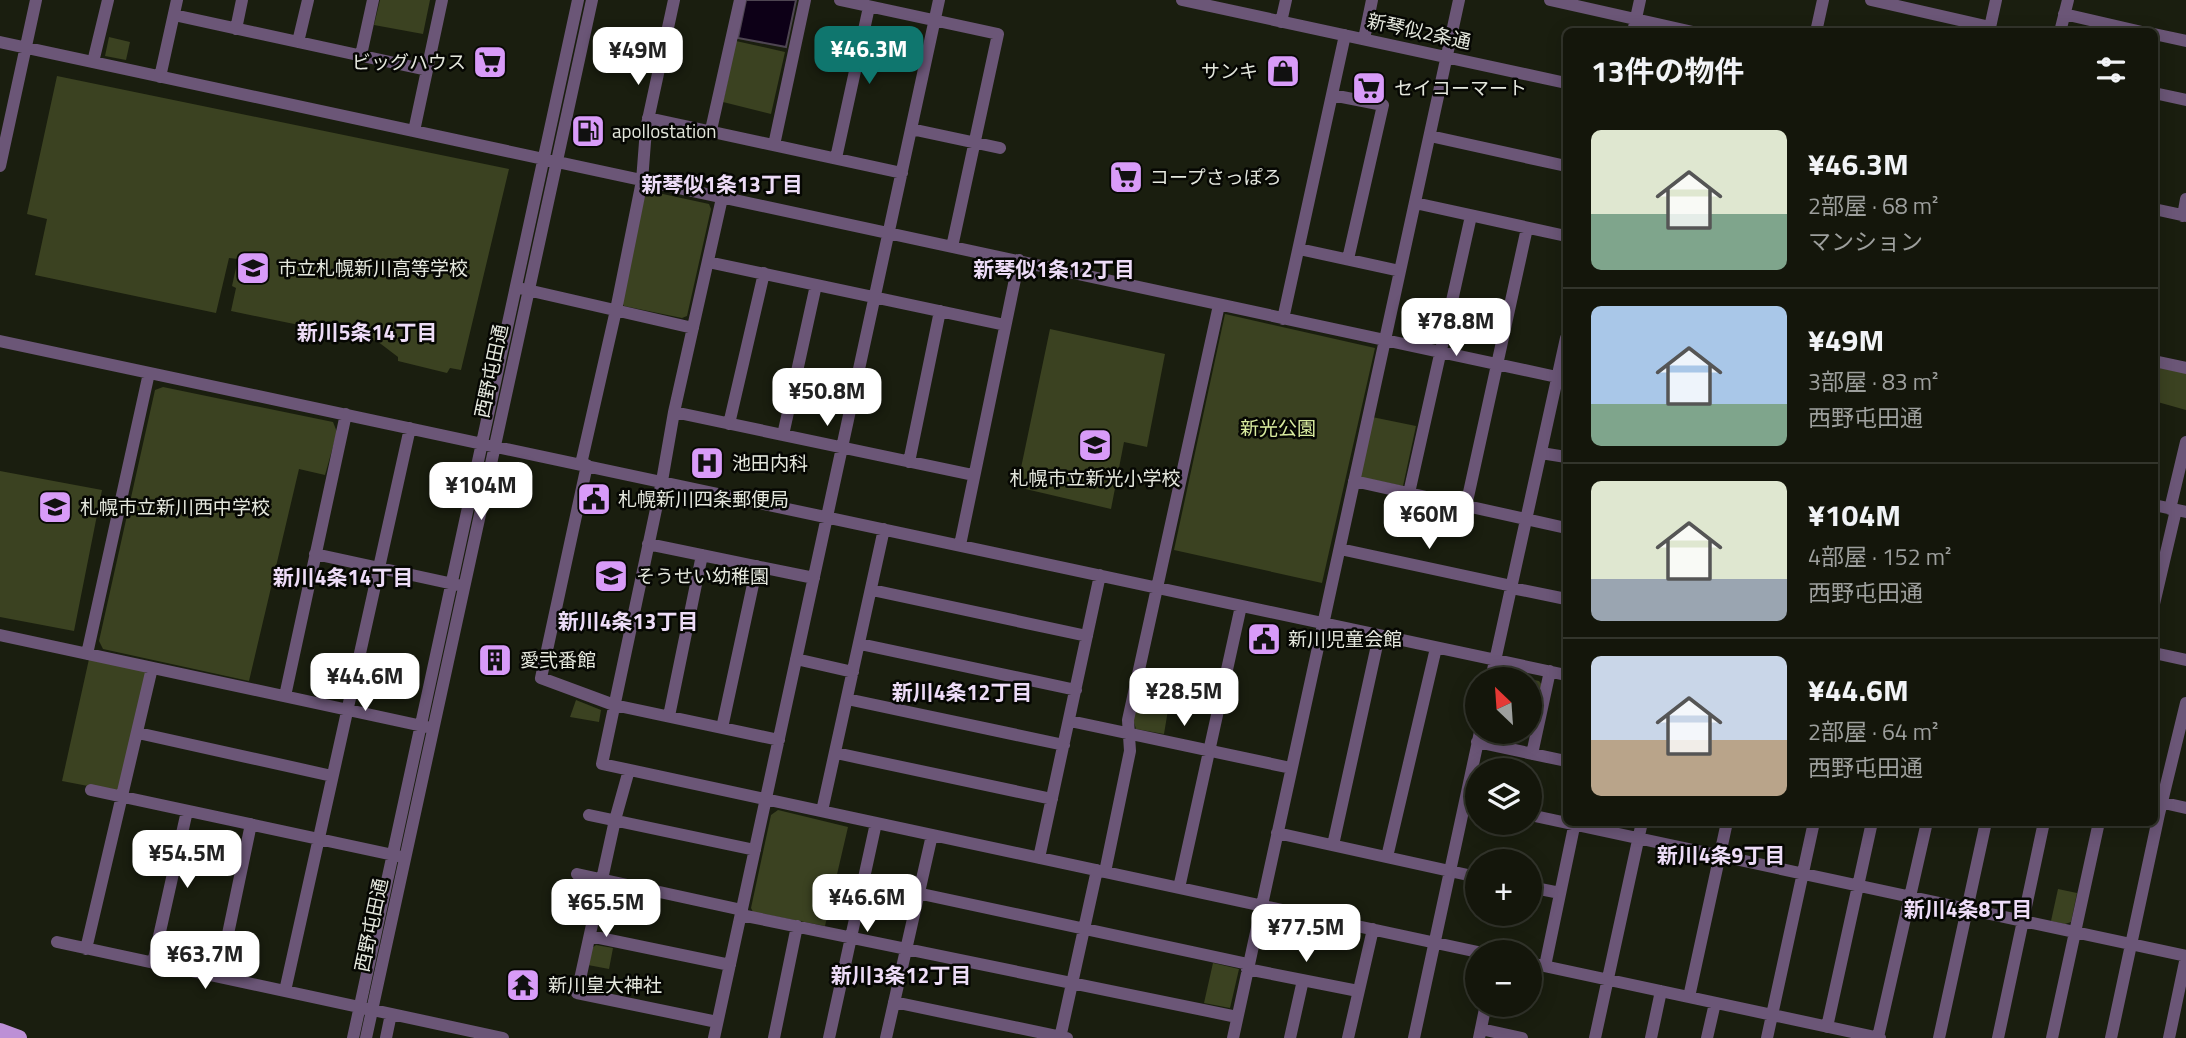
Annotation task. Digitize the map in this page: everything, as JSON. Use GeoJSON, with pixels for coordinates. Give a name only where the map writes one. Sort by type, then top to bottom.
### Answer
{"type":"FeatureCollection","features":[{"type":"Feature","properties":{"kind":"main road"},"geometry":{"type":"LineString","coordinates":[[0,1031],[19,1038]]}},
{"type":"Feature","properties":{"kind":"street"},"geometry":{"type":"LineString","coordinates":[[0,166],[36,0]]}},
{"type":"Feature","properties":{"kind":"street"},"geometry":{"type":"LineString","coordinates":[[93,62],[108,0]]}},
{"type":"Feature","properties":{"kind":"street"},"geometry":{"type":"LineString","coordinates":[[160,77],[177,0]]}},
{"type":"Feature","properties":{"kind":"street"},"geometry":{"type":"LineString","coordinates":[[236,29],[242,0]]}},
{"type":"Feature","properties":{"kind":"street"},"geometry":{"type":"LineString","coordinates":[[298,42],[308,0]]}},
{"type":"Feature","properties":{"kind":"street"},"geometry":{"type":"LineString","coordinates":[[361,55],[373,0]]}},
{"type":"Feature","properties":{"kind":"street"},"geometry":{"type":"LineString","coordinates":[[414,131],[442,0]]}},
{"type":"Feature","properties":{"kind":"street","name":"西野屯田通"},"geometry":{"type":"LineString","coordinates":[[522,288],[543,159],[578,0]]}},
{"type":"Feature","properties":{"kind":"street","name":"西野屯田通"},"geometry":{"type":"LineString","coordinates":[[353,1038],[366,1009],[522,288],[556,162],[592,0]]}},
{"type":"Feature","properties":{"kind":"street"},"geometry":{"type":"LineString","coordinates":[[674,0],[648,118],[642,181],[541,678],[614,705],[779,740]]}},
{"type":"Feature","properties":{"kind":"street"},"geometry":{"type":"LineString","coordinates":[[711,130],[740,0]]}},
{"type":"Feature","properties":{"kind":"street"},"geometry":{"type":"LineString","coordinates":[[774,145],[805,0]]}},
{"type":"Feature","properties":{"kind":"street"},"geometry":{"type":"LineString","coordinates":[[840,0],[998,34],[952,247]]}},
{"type":"Feature","properties":{"kind":"street"},"geometry":{"type":"LineString","coordinates":[[714,1038],[939,0]]}},
{"type":"Feature","properties":{"kind":"street","name":"新琴似2条通"},"geometry":{"type":"LineString","coordinates":[[1182,0],[1563,82]]}},
{"type":"Feature","properties":{"kind":"street"},"geometry":{"type":"LineString","coordinates":[[1282,22],[1286,0]]}},
{"type":"Feature","properties":{"kind":"street"},"geometry":{"type":"LineString","coordinates":[[1364,39],[1372,0]]}},
{"type":"Feature","properties":{"kind":"street"},"geometry":{"type":"LineString","coordinates":[[1233,1038],[1460,0]]}},
{"type":"Feature","properties":{"kind":"street"},"geometry":{"type":"LineString","coordinates":[[1550,0],[1635,25],[1660,28]]}},
{"type":"Feature","properties":{"kind":"street"},"geometry":{"type":"LineString","coordinates":[[1635,25],[1640,0]]}},
{"type":"Feature","properties":{"kind":"street"},"geometry":{"type":"LineString","coordinates":[[1817,28],[1823,0]]}},
{"type":"Feature","properties":{"kind":"street"},"geometry":{"type":"LineString","coordinates":[[1871,0],[1986,28]]}},
{"type":"Feature","properties":{"kind":"street"},"geometry":{"type":"LineString","coordinates":[[1990,28],[1996,0]]}},
{"type":"Feature","properties":{"kind":"street"},"geometry":{"type":"LineString","coordinates":[[2061,28],[2068,0]]}},
{"type":"Feature","properties":{"kind":"street"},"geometry":{"type":"LineString","coordinates":[[836,158],[869,7]]}},
{"type":"Feature","properties":{"kind":"street"},"geometry":{"type":"LineString","coordinates":[[2064,14],[2125,28]]}},
{"type":"Feature","properties":{"kind":"street"},"geometry":{"type":"LineString","coordinates":[[174,15],[426,70]]}},
{"type":"Feature","properties":{"kind":"street"},"geometry":{"type":"LineString","coordinates":[[1283,319],[1345,35]]}},
{"type":"Feature","properties":{"kind":"street"},"geometry":{"type":"LineString","coordinates":[[2158,35],[2186,41]]}},
{"type":"Feature","properties":{"kind":"street"},"geometry":{"type":"LineString","coordinates":[[0,42],[1562,378],[1541,453],[1494,667]]}},
{"type":"Feature","properties":{"kind":"street"},"geometry":{"type":"LineString","coordinates":[[2158,94],[2186,100]]}},
{"type":"Feature","properties":{"kind":"street"},"geometry":{"type":"LineString","coordinates":[[1332,95],[1383,105],[1348,259]]}},
{"type":"Feature","properties":{"kind":"street"},"geometry":{"type":"LineString","coordinates":[[648,118],[902,173]]}},
{"type":"Feature","properties":{"kind":"street"},"geometry":{"type":"LineString","coordinates":[[911,129],[1000,148]]}},
{"type":"Feature","properties":{"kind":"street"},"geometry":{"type":"LineString","coordinates":[[1430,136],[1563,165]]}},
{"type":"Feature","properties":{"kind":"street"},"geometry":{"type":"LineString","coordinates":[[722,198],[674,412],[662,481],[601,764],[1465,949]]}},
{"type":"Feature","properties":{"kind":"street"},"geometry":{"type":"LineString","coordinates":[[2158,210],[2184,216],[2186,199]]}},
{"type":"Feature","properties":{"kind":"street"},"geometry":{"type":"LineString","coordinates":[[1415,203],[1563,235]]}},
{"type":"Feature","properties":{"kind":"street"},"geometry":{"type":"LineString","coordinates":[[1409,493],[1471,216]]}},
{"type":"Feature","properties":{"kind":"street"},"geometry":{"type":"LineString","coordinates":[[1466,506],[1527,228]]}},
{"type":"Feature","properties":{"kind":"street"},"geometry":{"type":"LineString","coordinates":[[1299,249],[1400,271]]}},
{"type":"Feature","properties":{"kind":"street"},"geometry":{"type":"LineString","coordinates":[[960,545],[1019,260]]}},
{"type":"Feature","properties":{"kind":"street"},"geometry":{"type":"LineString","coordinates":[[708,262],[1005,325]]}},
{"type":"Feature","properties":{"kind":"street"},"geometry":{"type":"LineString","coordinates":[[729,424],[764,273]]}},
{"type":"Feature","properties":{"kind":"street"},"geometry":{"type":"LineString","coordinates":[[783,435],[816,285]]}},
{"type":"Feature","properties":{"kind":"street"},"geometry":{"type":"LineString","coordinates":[[522,288],[694,328]]}},
{"type":"Feature","properties":{"kind":"street"},"geometry":{"type":"LineString","coordinates":[[894,1002],[1063,1038],[1084,929],[1130,751],[1128,720],[1219,305]]}},
{"type":"Feature","properties":{"kind":"street"},"geometry":{"type":"LineString","coordinates":[[909,462],[940,311]]}},
{"type":"Feature","properties":{"kind":"street"},"geometry":{"type":"LineString","coordinates":[[0,341],[1563,674]]}},
{"type":"Feature","properties":{"kind":"street"},"geometry":{"type":"LineString","coordinates":[[2158,362],[2186,368]]}},
{"type":"Feature","properties":{"kind":"street"},"geometry":{"type":"LineString","coordinates":[[87,654],[149,373]]}},
{"type":"Feature","properties":{"kind":"street"},"geometry":{"type":"LineString","coordinates":[[674,412],[973,475]]}},
{"type":"Feature","properties":{"kind":"street"},"geometry":{"type":"LineString","coordinates":[[285,696],[346,414]]}},
{"type":"Feature","properties":{"kind":"street"},"geometry":{"type":"LineString","coordinates":[[285,991],[410,428]]}},
{"type":"Feature","properties":{"kind":"street"},"geometry":{"type":"LineString","coordinates":[[2158,588],[2178,511],[2186,442]]}},
{"type":"Feature","properties":{"kind":"street"},"geometry":{"type":"LineString","coordinates":[[1541,453],[1563,457]]}},
{"type":"Feature","properties":{"kind":"street"},"geometry":{"type":"LineString","coordinates":[[1353,481],[1563,526]]}},
{"type":"Feature","properties":{"kind":"street"},"geometry":{"type":"LineString","coordinates":[[2158,506],[2178,511]]}},
{"type":"Feature","properties":{"kind":"street"},"geometry":{"type":"LineString","coordinates":[[822,811],[884,529]]}},
{"type":"Feature","properties":{"kind":"street"},"geometry":{"type":"LineString","coordinates":[[648,544],[814,578]]}},
{"type":"Feature","properties":{"kind":"street"},"geometry":{"type":"LineString","coordinates":[[1340,549],[1563,598]]}},
{"type":"Feature","properties":{"kind":"street"},"geometry":{"type":"LineString","coordinates":[[315,554],[457,585]]}},
{"type":"Feature","properties":{"kind":"street"},"geometry":{"type":"LineString","coordinates":[[669,716],[702,555]]}},
{"type":"Feature","properties":{"kind":"street"},"geometry":{"type":"LineString","coordinates":[[722,728],[757,566]]}},
{"type":"Feature","properties":{"kind":"street"},"geometry":{"type":"LineString","coordinates":[[1039,858],[1100,575]]}},
{"type":"Feature","properties":{"kind":"street"},"geometry":{"type":"LineString","coordinates":[[872,590],[1087,636]]}},
{"type":"Feature","properties":{"kind":"street"},"geometry":{"type":"LineString","coordinates":[[1179,888],[1241,606]]}},
{"type":"Feature","properties":{"kind":"street"},"geometry":{"type":"LineString","coordinates":[[0,635],[428,727]]}},
{"type":"Feature","properties":{"kind":"street"},"geometry":{"type":"LineString","coordinates":[[1333,845],[1379,636]]}},
{"type":"Feature","properties":{"kind":"street"},"geometry":{"type":"LineString","coordinates":[[860,645],[1076,691]]}},
{"type":"Feature","properties":{"kind":"street"},"geometry":{"type":"LineString","coordinates":[[1387,857],[1436,648]]}},
{"type":"Feature","properties":{"kind":"street"},"geometry":{"type":"LineString","coordinates":[[2158,654],[2186,660]]}},
{"type":"Feature","properties":{"kind":"street"},"geometry":{"type":"LineString","coordinates":[[796,659],[853,672]]}},
{"type":"Feature","properties":{"kind":"street"},"geometry":{"type":"LineString","coordinates":[[86,949],[152,668]]}},
{"type":"Feature","properties":{"kind":"street"},"geometry":{"type":"LineString","coordinates":[[1532,754],[1550,671]]}},
{"type":"Feature","properties":{"kind":"street"},"geometry":{"type":"LineString","coordinates":[[848,699],[1064,745]]}},
{"type":"Feature","properties":{"kind":"street"},"geometry":{"type":"LineString","coordinates":[[2186,703],[2158,802],[2186,808]]}},
{"type":"Feature","properties":{"kind":"street"},"geometry":{"type":"LineString","coordinates":[[1070,720],[1291,768]]}},
{"type":"Feature","properties":{"kind":"street"},"geometry":{"type":"LineString","coordinates":[[138,733],[332,776]]}},
{"type":"Feature","properties":{"kind":"street"},"geometry":{"type":"LineString","coordinates":[[1500,744],[1563,760]]}},
{"type":"Feature","properties":{"kind":"street"},"geometry":{"type":"LineString","coordinates":[[836,753],[1052,799]]}},
{"type":"Feature","properties":{"kind":"street"},"geometry":{"type":"LineString","coordinates":[[629,770],[615,820],[577,993],[717,1022]]}},
{"type":"Feature","properties":{"kind":"street"},"geometry":{"type":"LineString","coordinates":[[91,790],[399,856]]}},
{"type":"Feature","properties":{"kind":"street"},"geometry":{"type":"LineString","coordinates":[[153,963],[187,811]]}},
{"type":"Feature","properties":{"kind":"street"},"geometry":{"type":"LineString","coordinates":[[589,815],[755,850]]}},
{"type":"Feature","properties":{"kind":"street"},"geometry":{"type":"LineString","coordinates":[[1542,817],[1563,822]]}},
{"type":"Feature","properties":{"kind":"street"},"geometry":{"type":"LineString","coordinates":[[1414,1038],[1450,871],[1465,822]]}},
{"type":"Feature","properties":{"kind":"street"},"geometry":{"type":"LineString","coordinates":[[829,1038],[849,936],[876,823]]}},
{"type":"Feature","properties":{"kind":"street"},"geometry":{"type":"LineString","coordinates":[[219,977],[251,824]]}},
{"type":"Feature","properties":{"kind":"street"},"geometry":{"type":"LineString","coordinates":[[1545,966],[1575,826]]}},
{"type":"Feature","properties":{"kind":"street"},"geometry":{"type":"LineString","coordinates":[[1583,826],[2186,957],[2169,1038]]}},
{"type":"Feature","properties":{"kind":"street"},"geometry":{"type":"LineString","coordinates":[[1595,1038],[1641,826]]}},
{"type":"Feature","properties":{"kind":"street"},"geometry":{"type":"LineString","coordinates":[[1689,997],[1726,826]]}},
{"type":"Feature","properties":{"kind":"street"},"geometry":{"type":"LineString","coordinates":[[1767,1038],[1813,826]]}},
{"type":"Feature","properties":{"kind":"street"},"geometry":{"type":"LineString","coordinates":[[1827,1027],[1871,826]]}},
{"type":"Feature","properties":{"kind":"street"},"geometry":{"type":"LineString","coordinates":[[1542,965],[1827,1027],[1853,1035],[1879,1038],[1926,826]]}},
{"type":"Feature","properties":{"kind":"street"},"geometry":{"type":"LineString","coordinates":[[1939,1038],[1985,826]]}},
{"type":"Feature","properties":{"kind":"street"},"geometry":{"type":"LineString","coordinates":[[1998,1038],[2043,826]]}},
{"type":"Feature","properties":{"kind":"street"},"geometry":{"type":"LineString","coordinates":[[2052,1038],[2098,826]]}},
{"type":"Feature","properties":{"kind":"street"},"geometry":{"type":"LineString","coordinates":[[2111,1038],[2153,826]]}},
{"type":"Feature","properties":{"kind":"street"},"geometry":{"type":"LineString","coordinates":[[1277,833],[1465,874]]}},
{"type":"Feature","properties":{"kind":"street"},"geometry":{"type":"LineString","coordinates":[[886,1038],[932,835]]}},
{"type":"Feature","properties":{"kind":"street"},"geometry":{"type":"LineString","coordinates":[[577,874],[797,926],[1237,1017]]}},
{"type":"Feature","properties":{"kind":"street"},"geometry":{"type":"LineString","coordinates":[[1542,889],[1560,893]]}},
{"type":"Feature","properties":{"kind":"street"},"geometry":{"type":"LineString","coordinates":[[917,893],[1358,991]]}},
{"type":"Feature","properties":{"kind":"street"},"geometry":{"type":"LineString","coordinates":[[774,1038],[797,926]]}},
{"type":"Feature","properties":{"kind":"street"},"geometry":{"type":"LineString","coordinates":[[1348,1038],[1373,929]]}},
{"type":"Feature","properties":{"kind":"street"},"geometry":{"type":"LineString","coordinates":[[590,936],[730,965]]}},
{"type":"Feature","properties":{"kind":"street"},"geometry":{"type":"LineString","coordinates":[[57,942],[503,1038]]}},
{"type":"Feature","properties":{"kind":"street"},"geometry":{"type":"LineString","coordinates":[[1290,1038],[1303,980]]}},
{"type":"Feature","properties":{"kind":"street"},"geometry":{"type":"LineString","coordinates":[[1651,1038],[1661,991]]}},
{"type":"Feature","properties":{"kind":"street"},"geometry":{"type":"LineString","coordinates":[[1707,1038],[1715,1003]]}},
{"type":"Feature","properties":{"kind":"street","name":"西野屯田通"},"geometry":{"type":"LineString","coordinates":[[366,1009],[366,1038]]}},
{"type":"Feature","properties":{"kind":"street"},"geometry":{"type":"LineString","coordinates":[[386,1038],[391,1014]]}},
{"type":"Feature","properties":{"kind":"street"},"geometry":{"type":"LineString","coordinates":[[1480,1034],[1522,1038]]}},
{"type":"Feature","properties":{"kind":"green space"},"geometry":{"type":"Polygon","coordinates":[[[380,0],[430,0],[423,34],[374,25],[380,0]]]}},
{"type":"Feature","properties":{"kind":"green space"},"geometry":{"type":"Polygon","coordinates":[[[109,37],[130,42],[126,60],[105,56],[109,37]]]}},
{"type":"Feature","properties":{"kind":"green space"},"geometry":{"type":"Polygon","coordinates":[[[736,41],[785,52],[771,114],[723,102],[736,41]]]}},
{"type":"Feature","properties":{"kind":"green space","name":"市立札幌新川高等学校"},"geometry":{"type":"Polygon","coordinates":[[[57,76],[509,169],[461,370],[450,368],[447,373],[398,361],[398,357],[377,341],[231,311],[236,288],[232,286],[238,259],[229,258],[216,313],[35,275],[47,219],[27,214],[57,76]]]}},
{"type":"Feature","properties":{"kind":"green space"},"geometry":{"type":"Polygon","coordinates":[[[649,191],[709,204],[711,209],[687,316],[682,318],[624,306],[622,302],[645,194],[649,191]]]}},
{"type":"Feature","properties":{"kind":"green space","name":"新光公園"},"geometry":{"type":"Polygon","coordinates":[[[1225,314],[1375,348],[1322,583],[1174,550],[1225,314]]]}},
{"type":"Feature","properties":{"kind":"green space"},"geometry":{"type":"Polygon","coordinates":[[[1050,329],[1165,354],[1147,447],[1124,442],[1111,509],[1017,487],[1050,329]]]}},
{"type":"Feature","properties":{"kind":"green space"},"geometry":{"type":"Polygon","coordinates":[[[2158,367],[2186,373],[2186,410],[2158,402],[2158,367]]]}},
{"type":"Feature","properties":{"kind":"green space"},"geometry":{"type":"Polygon","coordinates":[[[163,387],[333,422],[337,432],[325,475],[299,469],[249,681],[103,649],[99,641],[155,390],[163,387]]]}},
{"type":"Feature","properties":{"kind":"green space"},"geometry":{"type":"Polygon","coordinates":[[[1372,417],[1416,426],[1403,486],[1359,477],[1372,417]]]}},
{"type":"Feature","properties":{"kind":"green space"},"geometry":{"type":"Polygon","coordinates":[[[0,471],[102,490],[74,631],[0,617],[0,471]]]}},
{"type":"Feature","properties":{"kind":"green space"},"geometry":{"type":"Polygon","coordinates":[[[89,659],[146,671],[119,792],[62,781],[89,659]]]}},
{"type":"Feature","properties":{"kind":"green space"},"geometry":{"type":"Polygon","coordinates":[[[1141,685],[1171,692],[1164,734],[1136,729],[1133,719],[1141,685]]]}},
{"type":"Feature","properties":{"kind":"green space"},"geometry":{"type":"Polygon","coordinates":[[[576,700],[601,710],[599,722],[570,717],[576,700]]]}},
{"type":"Feature","properties":{"kind":"green space"},"geometry":{"type":"Polygon","coordinates":[[[778,810],[848,827],[825,926],[753,912],[751,908],[771,815],[778,810]]]}},
{"type":"Feature","properties":{"kind":"green space"},"geometry":{"type":"Polygon","coordinates":[[[2058,889],[2077,893],[2071,922],[2065,924],[2051,921],[2058,889]]]}},
{"type":"Feature","properties":{"kind":"green space"},"geometry":{"type":"Polygon","coordinates":[[[596,945],[613,948],[609,969],[588,965],[592,948],[596,945]]]}},
{"type":"Feature","properties":{"kind":"green space"},"geometry":{"type":"Polygon","coordinates":[[[1213,963],[1239,969],[1230,1008],[1204,1003],[1213,963]]]}},
{"type":"Feature","properties":{"kind":"shaded area"},"geometry":{"type":"Polygon","coordinates":[[[746,0],[796,0],[786,47],[738,38],[746,0]]]}},
{"type":"Feature","properties":{"kind":"place","name":"ビッグハウス"},"geometry":{"type":"Point","coordinates":[490,62]}},
{"type":"Feature","properties":{"kind":"place","name":"サンキ"},"geometry":{"type":"Point","coordinates":[1283,71]}},
{"type":"Feature","properties":{"kind":"place","name":"セイコーマート"},"geometry":{"type":"Point","coordinates":[1369,88]}},
{"type":"Feature","properties":{"kind":"place","name":"apollostation"},"geometry":{"type":"Point","coordinates":[588,131]}},
{"type":"Feature","properties":{"kind":"place","name":"コープさっぽろ"},"geometry":{"type":"Point","coordinates":[1126,177]}},
{"type":"Feature","properties":{"kind":"place","name":"市立札幌新川高等学校"},"geometry":{"type":"Point","coordinates":[253,268]}},
{"type":"Feature","properties":{"kind":"place","name":"札幌市立新光小学校"},"geometry":{"type":"Point","coordinates":[1095,445]}},
{"type":"Feature","properties":{"kind":"place","name":"池田内科"},"geometry":{"type":"Point","coordinates":[707,463]}},
{"type":"Feature","properties":{"kind":"place","name":"札幌新川四条郵便局"},"geometry":{"type":"Point","coordinates":[594,499]}},
{"type":"Feature","properties":{"kind":"place","name":"札幌市立新川西中学校"},"geometry":{"type":"Point","coordinates":[55,507]}},
{"type":"Feature","properties":{"kind":"place","name":"そうせい幼稚園"},"geometry":{"type":"Point","coordinates":[611,576]}},
{"type":"Feature","properties":{"kind":"place","name":"新川児童会館"},"geometry":{"type":"Point","coordinates":[1264,639]}},
{"type":"Feature","properties":{"kind":"place","name":"愛弐番館"},"geometry":{"type":"Point","coordinates":[495,660]}},
{"type":"Feature","properties":{"kind":"place","name":"新川皇大神社"},"geometry":{"type":"Point","coordinates":[523,985]}},
{"type":"Feature","properties":{"kind":"district","name":"新琴似1条13丁目"},"geometry":{"type":"Point","coordinates":[722,185]}},
{"type":"Feature","properties":{"kind":"district","name":"新琴似1条12丁目"},"geometry":{"type":"Point","coordinates":[1054,270]}},
{"type":"Feature","properties":{"kind":"district","name":"新川5条14丁目"},"geometry":{"type":"Point","coordinates":[367,333]}},
{"type":"Feature","properties":{"kind":"district","name":"新川4条14丁目"},"geometry":{"type":"Point","coordinates":[343,578]}},
{"type":"Feature","properties":{"kind":"district","name":"新川4条13丁目"},"geometry":{"type":"Point","coordinates":[628,622]}},
{"type":"Feature","properties":{"kind":"district","name":"新川4条12丁目"},"geometry":{"type":"Point","coordinates":[962,693]}},
{"type":"Feature","properties":{"kind":"district","name":"新川4条9丁目"},"geometry":{"type":"Point","coordinates":[1721,856]}},
{"type":"Feature","properties":{"kind":"district","name":"新川4条8丁目"},"geometry":{"type":"Point","coordinates":[1968,910]}},
{"type":"Feature","properties":{"kind":"district","name":"新川3条12丁目"},"geometry":{"type":"Point","coordinates":[901,976]}}]}
